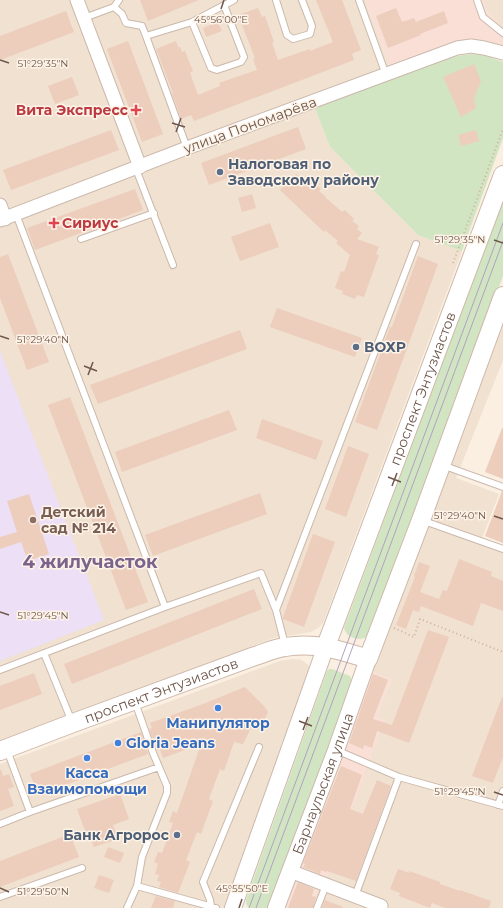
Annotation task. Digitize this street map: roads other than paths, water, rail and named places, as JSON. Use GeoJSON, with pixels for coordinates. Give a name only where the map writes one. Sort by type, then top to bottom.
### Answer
{"type":"FeatureCollection","features":[{"type":"Feature","properties":{"kind":"main road","name":"проспект Энтузиастов"},"geometry":{"type":"LineString","coordinates":[[326,646],[503,175]]}},
{"type":"Feature","properties":{"kind":"main road"},"geometry":{"type":"LineString","coordinates":[[368,659],[494,329],[503,296]]}},
{"type":"Feature","properties":{"kind":"main road","name":"проспект Энтузиастов"},"geometry":{"type":"LineString","coordinates":[[3,750],[285,646],[326,646],[368,659]]}},
{"type":"Feature","properties":{"kind":"street"},"geometry":{"type":"LineString","coordinates":[[77,0],[138,168]]}},
{"type":"Feature","properties":{"kind":"street","name":"улица Пономарёва"},"geometry":{"type":"LineString","coordinates":[[7,218],[187,148],[457,48],[471,46],[503,53]]}},
{"type":"Feature","properties":{"kind":"street"},"geometry":{"type":"LineString","coordinates":[[0,205],[7,218]]}},
{"type":"Feature","properties":{"kind":"street"},"geometry":{"type":"LineString","coordinates":[[233,908],[326,646]]}},
{"type":"Feature","properties":{"kind":"street","name":"Барнаульская улица"},"geometry":{"type":"LineString","coordinates":[[276,908],[336,750],[368,659]]}},
{"type":"Feature","properties":{"kind":"street"},"geometry":{"type":"LineString","coordinates":[[290,871],[383,907]]}},
{"type":"Feature","properties":{"kind":"lane"},"geometry":{"type":"LineString","coordinates":[[84,18],[114,7],[119,0]]}},
{"type":"Feature","properties":{"kind":"lane"},"geometry":{"type":"LineString","coordinates":[[146,36],[192,22],[234,0]]}},
{"type":"Feature","properties":{"kind":"lane"},"geometry":{"type":"LineString","coordinates":[[276,0],[288,35],[293,39],[310,34],[312,26],[302,0]]}},
{"type":"Feature","properties":{"kind":"lane"},"geometry":{"type":"LineString","coordinates":[[359,0],[386,75]]}},
{"type":"Feature","properties":{"kind":"lane"},"geometry":{"type":"LineString","coordinates":[[477,0],[483,17],[503,33]]}},
{"type":"Feature","properties":{"kind":"lane"},"geometry":{"type":"LineString","coordinates":[[192,22],[211,68],[217,70],[241,62],[244,58],[224,5]]}},
{"type":"Feature","properties":{"kind":"lane"},"geometry":{"type":"LineString","coordinates":[[114,7],[122,14],[126,23],[142,26],[187,148]]}},
{"type":"Feature","properties":{"kind":"lane"},"geometry":{"type":"LineString","coordinates":[[138,168],[173,265]]}},
{"type":"Feature","properties":{"kind":"lane"},"geometry":{"type":"LineString","coordinates":[[80,239],[154,213]]}},
{"type":"Feature","properties":{"kind":"lane"},"geometry":{"type":"LineString","coordinates":[[7,218],[165,607]]}},
{"type":"Feature","properties":{"kind":"lane"},"geometry":{"type":"LineString","coordinates":[[276,610],[416,244]]}},
{"type":"Feature","properties":{"kind":"lane"},"geometry":{"type":"LineString","coordinates":[[441,465],[503,487]]}},
{"type":"Feature","properties":{"kind":"lane"},"geometry":{"type":"LineString","coordinates":[[421,520],[503,549]]}},
{"type":"Feature","properties":{"kind":"lane"},"geometry":{"type":"LineString","coordinates":[[0,670],[165,607],[260,573],[276,610],[285,646]]}},
{"type":"Feature","properties":{"kind":"lane"},"geometry":{"type":"LineString","coordinates":[[44,653],[73,723]]}},
{"type":"Feature","properties":{"kind":"lane"},"geometry":{"type":"LineString","coordinates":[[127,908],[137,886],[142,857],[167,792],[167,786],[152,753],[134,701]]}},
{"type":"Feature","properties":{"kind":"lane"},"geometry":{"type":"LineString","coordinates":[[214,907],[203,882],[259,747]]}},
{"type":"Feature","properties":{"kind":"lane"},"geometry":{"type":"LineString","coordinates":[[3,750],[30,812]]}},
{"type":"Feature","properties":{"kind":"lane"},"geometry":{"type":"LineString","coordinates":[[336,750],[399,777],[501,805],[503,791]]}},
{"type":"Feature","properties":{"kind":"lane"},"geometry":{"type":"LineString","coordinates":[[0,824],[159,767]]}},
{"type":"Feature","properties":{"kind":"lane"},"geometry":{"type":"LineString","coordinates":[[355,896],[399,777]]}},
{"type":"Feature","properties":{"kind":"lane"},"geometry":{"type":"LineString","coordinates":[[0,897],[82,868]]}},
{"type":"Feature","properties":{"kind":"lane"},"geometry":{"type":"LineString","coordinates":[[318,908],[326,885]]}},
{"type":"Feature","properties":{"kind":"lane"},"geometry":{"type":"LineString","coordinates":[[137,886],[214,907]]}},
{"type":"Feature","properties":{"kind":"tram line"},"geometry":{"type":"LineString","coordinates":[[249,908],[503,223]]}},
{"type":"Feature","properties":{"kind":"tram line"},"geometry":{"type":"LineString","coordinates":[[256,908],[503,241]]}},
{"type":"Feature","properties":{"kind":"place","name":"Вита Экспресс"},"geometry":{"type":"Point","coordinates":[136,110]}},
{"type":"Feature","properties":{"kind":"place","name":"Налоговая по Заводскому району"},"geometry":{"type":"Point","coordinates":[220,172]}},
{"type":"Feature","properties":{"kind":"place","name":"Сириус"},"geometry":{"type":"Point","coordinates":[54,223]}},
{"type":"Feature","properties":{"kind":"place","name":"ВОХР"},"geometry":{"type":"Point","coordinates":[356,347]}},
{"type":"Feature","properties":{"kind":"place","name":"Детский сад № 214"},"geometry":{"type":"Point","coordinates":[33,520]}},
{"type":"Feature","properties":{"kind":"place","name":"Манипулятор"},"geometry":{"type":"Point","coordinates":[218,708]}},
{"type":"Feature","properties":{"kind":"place","name":"Gloria Jeans"},"geometry":{"type":"Point","coordinates":[118,743]}},
{"type":"Feature","properties":{"kind":"place","name":"Касса Взаимопомощи"},"geometry":{"type":"Point","coordinates":[87,758]}},
{"type":"Feature","properties":{"kind":"place","name":"Банк Агророс"},"geometry":{"type":"Point","coordinates":[177,835]}},
{"type":"Feature","properties":{"kind":"district","name":"4 жилучасток"},"geometry":{"type":"Point","coordinates":[90,562]}}]}
